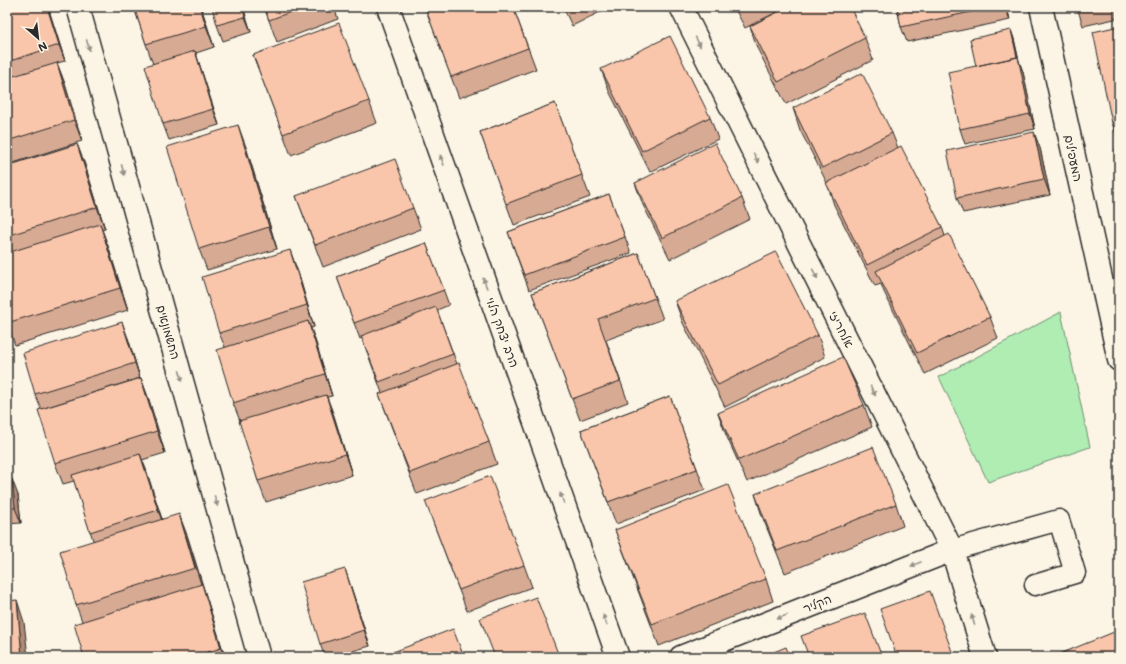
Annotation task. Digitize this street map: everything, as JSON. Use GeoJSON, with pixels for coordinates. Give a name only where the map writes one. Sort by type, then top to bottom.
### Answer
{"type":"FeatureCollection","features":[{"type":"Feature","properties":{"kind":"street","name":"החשמונאים"},"geometry":{"type":"LineString","coordinates":[[78,7],[259,657]]}},
{"type":"Feature","properties":{"kind":"street","name":"הרב יצחק הלוי"},"geometry":{"type":"LineString","coordinates":[[388,7],[618,657]]}},
{"type":"Feature","properties":{"kind":"street","name":"אלחריזי"},"geometry":{"type":"LineString","coordinates":[[681,7],[952,550],[985,657]]}},
{"type":"Feature","properties":{"kind":"street","name":"המעפילים"},"geometry":{"type":"LineString","coordinates":[[1041,7],[1119,360]]}},
{"type":"Feature","properties":{"kind":"street","name":"המעפילים"},"geometry":{"type":"LineString","coordinates":[[1107,309],[1119,336]]}},
{"type":"Feature","properties":{"kind":"street","name":"הקליר"},"geometry":{"type":"LineString","coordinates":[[681,657],[952,550]]}},
{"type":"Feature","properties":{"kind":"lane"},"geometry":{"type":"LineString","coordinates":[[952,550],[1059,520],[1075,573],[1035,585]]}},
{"type":"Feature","properties":{"kind":"green space"},"geometry":{"type":"Polygon","coordinates":[[[1061,312],[1090,447],[988,482],[939,377],[1061,312]]]}},
{"type":"Feature","properties":{"kind":"building"},"geometry":{"type":"Polygon","coordinates":[[[7,7],[47,7],[59,45],[7,62],[7,7]]]}},
{"type":"Feature","properties":{"kind":"building"},"geometry":{"type":"Polygon","coordinates":[[[134,7],[200,7],[206,26],[146,44],[134,7]]]}},
{"type":"Feature","properties":{"kind":"building"},"geometry":{"type":"Polygon","coordinates":[[[212,7],[242,7],[245,17],[217,25],[212,7]]]}},
{"type":"Feature","properties":{"kind":"building"},"geometry":{"type":"Polygon","coordinates":[[[264,7],[304,7],[269,20],[264,7]]]}},
{"type":"Feature","properties":{"kind":"building"},"geometry":{"type":"Polygon","coordinates":[[[425,7],[513,7],[528,48],[451,77],[425,7]]]}},
{"type":"Feature","properties":{"kind":"building"},"geometry":{"type":"Polygon","coordinates":[[[565,7],[573,7],[567,10],[565,7]]]}},
{"type":"Feature","properties":{"kind":"building"},"geometry":{"type":"Polygon","coordinates":[[[788,7],[850,7],[865,38],[778,82],[750,26],[788,7]]]}},
{"type":"Feature","properties":{"kind":"building"},"geometry":{"type":"Polygon","coordinates":[[[897,7],[994,7],[901,27],[897,7]]]}},
{"type":"Feature","properties":{"kind":"building"},"geometry":{"type":"Polygon","coordinates":[[[339,23],[369,101],[283,134],[253,55],[339,23]]]}},
{"type":"Feature","properties":{"kind":"building"},"geometry":{"type":"Polygon","coordinates":[[[1119,26],[1119,122],[1112,123],[1093,32],[1119,26]]]}},
{"type":"Feature","properties":{"kind":"building"},"geometry":{"type":"Polygon","coordinates":[[[1011,30],[1017,57],[976,66],[970,39],[1011,30]]]}},
{"type":"Feature","properties":{"kind":"building"},"geometry":{"type":"Polygon","coordinates":[[[670,36],[710,117],[642,151],[601,69],[670,36]]]}},
{"type":"Feature","properties":{"kind":"building"},"geometry":{"type":"Polygon","coordinates":[[[195,51],[213,109],[163,124],[145,66],[195,51]]]}},
{"type":"Feature","properties":{"kind":"building"},"geometry":{"type":"Polygon","coordinates":[[[1018,57],[1030,114],[960,129],[948,72],[1018,57]]]}},
{"type":"Feature","properties":{"kind":"building"},"geometry":{"type":"Polygon","coordinates":[[[57,63],[74,120],[7,141],[7,78],[57,63]]]}},
{"type":"Feature","properties":{"kind":"building"},"geometry":{"type":"Polygon","coordinates":[[[862,73],[892,133],[822,168],[793,108],[862,73]]]}},
{"type":"Feature","properties":{"kind":"building"},"geometry":{"type":"Polygon","coordinates":[[[555,103],[582,175],[506,204],[480,132],[555,103]]]}},
{"type":"Feature","properties":{"kind":"building"},"geometry":{"type":"Polygon","coordinates":[[[238,125],[269,227],[199,249],[167,147],[238,125]]]}},
{"type":"Feature","properties":{"kind":"building"},"geometry":{"type":"Polygon","coordinates":[[[1034,132],[1044,179],[957,198],[947,151],[1034,132]]]}},
{"type":"Feature","properties":{"kind":"building"},"geometry":{"type":"Polygon","coordinates":[[[715,143],[742,198],[662,238],[635,183],[715,143]]]}},
{"type":"Feature","properties":{"kind":"building"},"geometry":{"type":"Polygon","coordinates":[[[77,144],[97,207],[7,236],[7,166],[77,144]]]}},
{"type":"Feature","properties":{"kind":"building"},"geometry":{"type":"Polygon","coordinates":[[[901,146],[942,227],[867,265],[826,183],[901,146]]]}},
{"type":"Feature","properties":{"kind":"building"},"geometry":{"type":"Polygon","coordinates":[[[1119,148],[1119,169],[1115,149],[1119,148]]]}},
{"type":"Feature","properties":{"kind":"building"},"geometry":{"type":"Polygon","coordinates":[[[395,159],[413,208],[315,245],[296,196],[395,159]]]}},
{"type":"Feature","properties":{"kind":"building"},"geometry":{"type":"Polygon","coordinates":[[[609,194],[625,237],[524,275],[508,232],[609,194]]]}},
{"type":"Feature","properties":{"kind":"building"},"geometry":{"type":"Polygon","coordinates":[[[100,224],[120,288],[7,323],[7,253],[100,224]]]}},
{"type":"Feature","properties":{"kind":"building"},"geometry":{"type":"Polygon","coordinates":[[[949,234],[990,317],[917,353],[876,271],[949,234]]]}},
{"type":"Feature","properties":{"kind":"building"},"geometry":{"type":"Polygon","coordinates":[[[426,243],[444,290],[354,323],[337,277],[426,243]]]}},
{"type":"Feature","properties":{"kind":"building"},"geometry":{"type":"Polygon","coordinates":[[[290,250],[307,305],[219,333],[202,277],[290,250]]]}},
{"type":"Feature","properties":{"kind":"building"},"geometry":{"type":"Polygon","coordinates":[[[776,252],[818,335],[718,385],[675,301],[776,252]]]}},
{"type":"Feature","properties":{"kind":"building"},"geometry":{"type":"Polygon","coordinates":[[[638,253],[655,298],[598,319],[620,381],[572,399],[532,293],[638,253]]]}},
{"type":"Feature","properties":{"kind":"building"},"geometry":{"type":"Polygon","coordinates":[[[436,307],[453,354],[379,382],[361,336],[436,307]]]}},
{"type":"Feature","properties":{"kind":"building"},"geometry":{"type":"Polygon","coordinates":[[[308,321],[325,374],[233,403],[217,350],[308,321]]]}},
{"type":"Feature","properties":{"kind":"building"},"geometry":{"type":"Polygon","coordinates":[[[122,322],[135,363],[35,394],[23,353],[122,322]]]}},
{"type":"Feature","properties":{"kind":"building"},"geometry":{"type":"Polygon","coordinates":[[[843,357],[864,405],[739,460],[718,413],[843,357]]]}},
{"type":"Feature","properties":{"kind":"building"},"geometry":{"type":"Polygon","coordinates":[[[459,363],[489,442],[410,473],[379,394],[459,363]]]}},
{"type":"Feature","properties":{"kind":"building"},"geometry":{"type":"Polygon","coordinates":[[[141,378],[157,431],[55,463],[38,410],[141,378]]]}},
{"type":"Feature","properties":{"kind":"building"},"geometry":{"type":"Polygon","coordinates":[[[326,395],[345,454],[258,481],[239,421],[326,395]]]}},
{"type":"Feature","properties":{"kind":"building"},"geometry":{"type":"Polygon","coordinates":[[[670,396],[697,469],[608,502],[581,430],[670,396]]]}},
{"type":"Feature","properties":{"kind":"building"},"geometry":{"type":"Polygon","coordinates":[[[873,447],[896,504],[777,551],[755,494],[873,447]]]}},
{"type":"Feature","properties":{"kind":"building"},"geometry":{"type":"Polygon","coordinates":[[[140,454],[158,510],[90,532],[72,475],[140,454]]]}},
{"type":"Feature","properties":{"kind":"building"},"geometry":{"type":"Polygon","coordinates":[[[490,476],[524,565],[459,590],[425,501],[490,476]]]}},
{"type":"Feature","properties":{"kind":"building"},"geometry":{"type":"Polygon","coordinates":[[[12,479],[15,508],[7,508],[7,480],[12,479]]]}},
{"type":"Feature","properties":{"kind":"building"},"geometry":{"type":"Polygon","coordinates":[[[728,485],[766,579],[652,624],[615,530],[728,485]]]}},
{"type":"Feature","properties":{"kind":"building"},"geometry":{"type":"Polygon","coordinates":[[[179,514],[195,568],[76,605],[60,551],[179,514]]]}},
{"type":"Feature","properties":{"kind":"building"},"geometry":{"type":"Polygon","coordinates":[[[345,569],[364,630],[320,644],[301,582],[345,569]]]}},
{"type":"Feature","properties":{"kind":"building"},"geometry":{"type":"Polygon","coordinates":[[[202,584],[221,648],[192,657],[84,657],[74,624],[202,584]]]}},
{"type":"Feature","properties":{"kind":"building"},"geometry":{"type":"Polygon","coordinates":[[[930,591],[954,657],[897,657],[880,609],[930,591]]]}},
{"type":"Feature","properties":{"kind":"building"},"geometry":{"type":"Polygon","coordinates":[[[536,597],[559,656],[495,657],[480,618],[536,597]]]}},
{"type":"Feature","properties":{"kind":"building"},"geometry":{"type":"Polygon","coordinates":[[[17,600],[22,657],[7,657],[7,601],[17,600]]]}},
{"type":"Feature","properties":{"kind":"building"},"geometry":{"type":"Polygon","coordinates":[[[865,613],[882,657],[809,657],[801,636],[865,613]]]}},
{"type":"Feature","properties":{"kind":"building"},"geometry":{"type":"Polygon","coordinates":[[[453,629],[464,657],[389,657],[388,654],[453,629]]]}},
{"type":"Feature","properties":{"kind":"building"},"geometry":{"type":"Polygon","coordinates":[[[1119,630],[1119,657],[1061,657],[1060,654],[1119,630]]]}},
{"type":"Feature","properties":{"kind":"building"},"geometry":{"type":"Polygon","coordinates":[[[786,647],[790,657],[762,657],[786,647]]]}},
{"type":"Feature","properties":{"kind":"building"},"geometry":{"type":"Polygon","coordinates":[[[367,653],[369,657],[353,657],[367,653]]]}}]}
